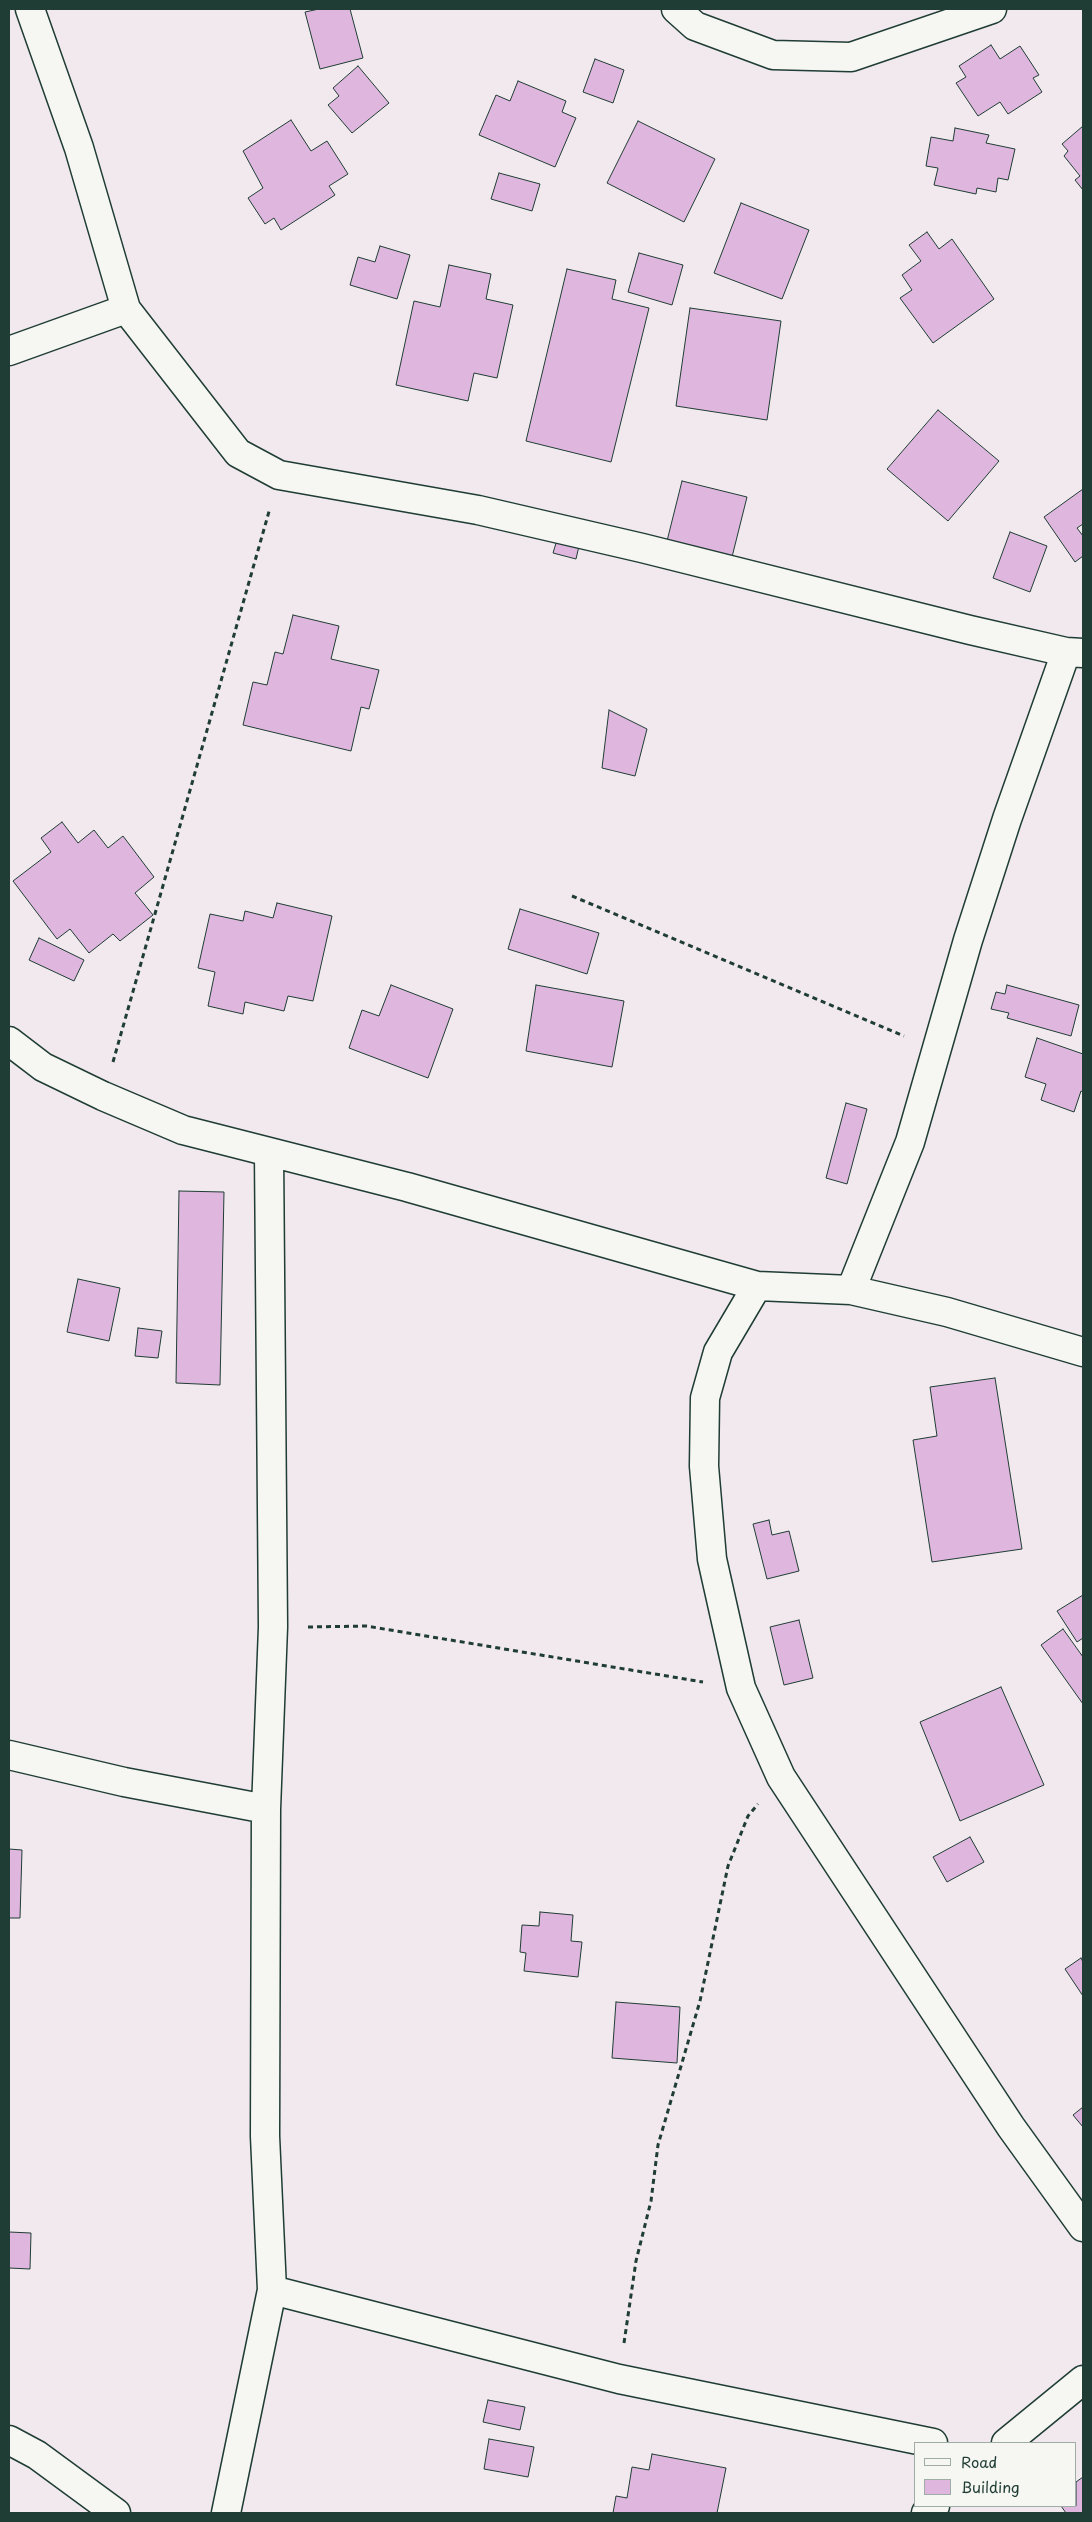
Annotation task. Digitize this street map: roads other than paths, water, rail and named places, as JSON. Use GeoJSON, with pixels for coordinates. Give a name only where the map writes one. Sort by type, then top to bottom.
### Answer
{"type":"FeatureCollection","features":[{"type":"Feature","properties":{"kind":"street"},"geometry":{"type":"LineString","coordinates":[[30,9],[79,148],[126,309],[238,453],[279,476],[488,512],[1074,652],[1006,819],[910,1142],[851,1290]]}},
{"type":"Feature","properties":{"kind":"street"},"geometry":{"type":"LineString","coordinates":[[676,9],[695,26],[773,55],[851,56],[992,9]]}},
{"type":"Feature","properties":{"kind":"street"},"geometry":{"type":"LineString","coordinates":[[9,351],[126,309]]}},
{"type":"Feature","properties":{"kind":"street"},"geometry":{"type":"LineString","coordinates":[[9,1041],[43,1066],[103,1096],[183,1130],[407,1187],[757,1286],[851,1290],[947,1312],[1083,1352]]}},
{"type":"Feature","properties":{"kind":"street"},"geometry":{"type":"LineString","coordinates":[[226,2513],[272,2290],[265,2136],[266,1809],[273,1627],[269,1153]]}},
{"type":"Feature","properties":{"kind":"street"},"geometry":{"type":"LineString","coordinates":[[757,1286],[718,1352],[704,1398],[704,1466],[712,1559],[741,1688],[781,1777],[1010,2127],[1082,2230]]}},
{"type":"Feature","properties":{"kind":"street"},"geometry":{"type":"LineString","coordinates":[[9,1755],[124,1782],[266,1809]]}},
{"type":"Feature","properties":{"kind":"street"},"geometry":{"type":"LineString","coordinates":[[272,2290],[619,2379],[928,2442]]}},
{"type":"Feature","properties":{"kind":"street"},"geometry":{"type":"LineString","coordinates":[[1007,2442],[1083,2380]]}},
{"type":"Feature","properties":{"kind":"street"},"geometry":{"type":"LineString","coordinates":[[9,2440],[37,2455],[116,2513]]}}]}
